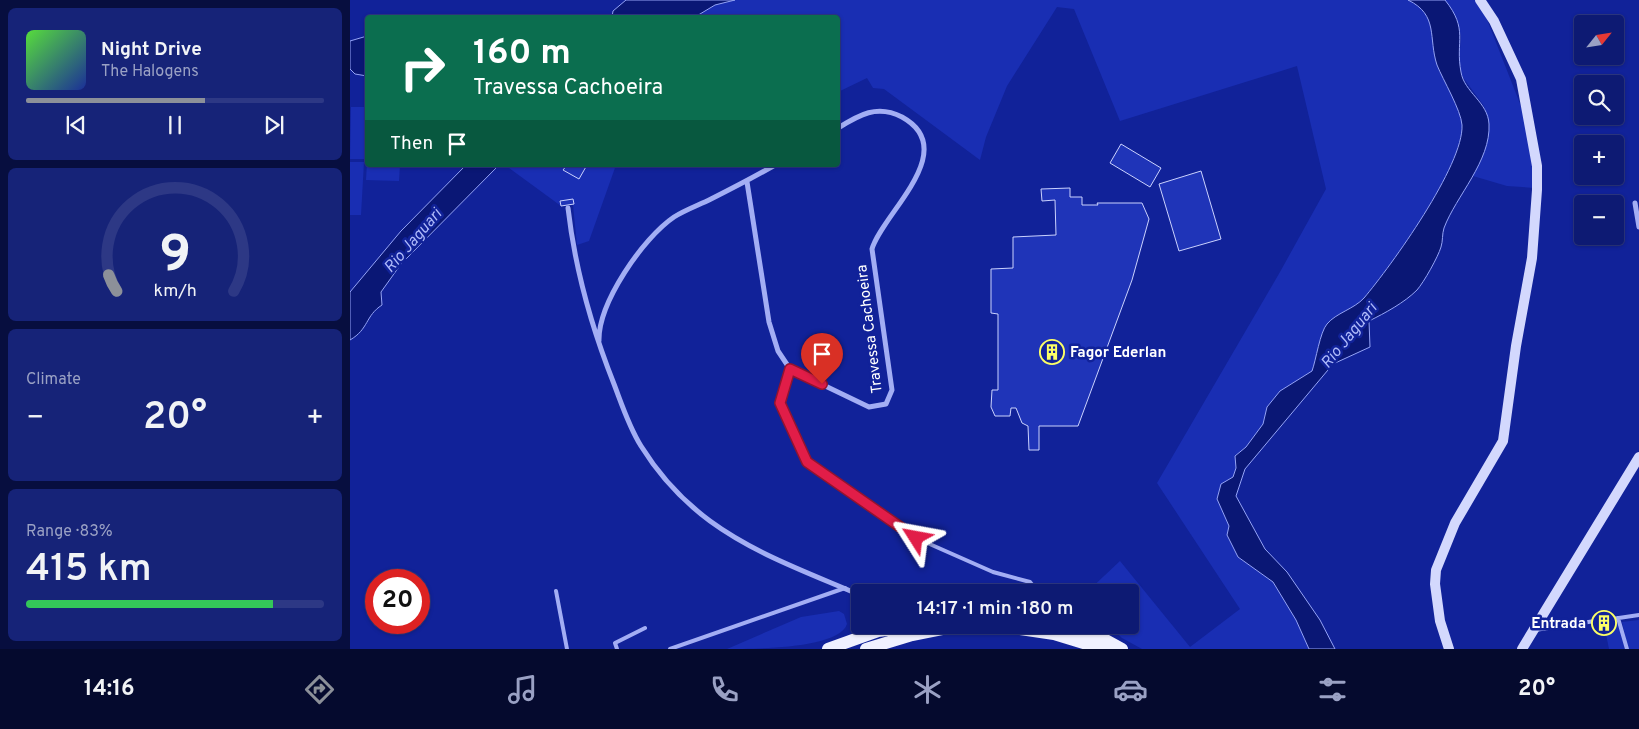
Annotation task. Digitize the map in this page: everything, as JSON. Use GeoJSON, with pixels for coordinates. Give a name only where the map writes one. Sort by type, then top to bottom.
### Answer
{"type":"FeatureCollection","features":[{"type":"Feature","properties":{"kind":"main road"},"geometry":{"type":"LineString","coordinates":[[1450,649],[1440,621],[1435,584],[1436,570],[1455,523],[1503,441],[1516,346],[1532,258],[1537,190],[1536,166],[1521,79],[1494,21],[1480,0]]}},
{"type":"Feature","properties":{"kind":"main road"},"geometry":{"type":"LineString","coordinates":[[1522,649],[1639,457]]}},
{"type":"Feature","properties":{"kind":"main road"},"geometry":{"type":"LineString","coordinates":[[1516,649],[1531,633]]}},
{"type":"Feature","properties":{"kind":"main road"},"geometry":{"type":"LineString","coordinates":[[828,649],[864,634]]}},
{"type":"Feature","properties":{"kind":"main road"},"geometry":{"type":"LineString","coordinates":[[866,649],[917,634]]}},
{"type":"Feature","properties":{"kind":"main road"},"geometry":{"type":"LineString","coordinates":[[1054,634],[1103,649]]}},
{"type":"Feature","properties":{"kind":"main road"},"geometry":{"type":"LineString","coordinates":[[1089,634],[1102,638],[1122,649]]}},
{"type":"Feature","properties":{"kind":"street","name":"Travessa Cachoeira"},"geometry":{"type":"LineString","coordinates":[[790,369],[869,407],[886,404],[890,399],[892,390],[872,249],[876,236],[894,215],[918,176],[923,145],[918,131],[903,118],[886,111],[875,110],[861,114],[840,127]]}},
{"type":"Feature","properties":{"kind":"street"},"geometry":{"type":"LineString","coordinates":[[599,346],[602,316],[614,289],[654,234],[675,216],[747,182],[772,167]]}},
{"type":"Feature","properties":{"kind":"street"},"geometry":{"type":"LineString","coordinates":[[747,182],[769,322],[778,351],[790,369]]}},
{"type":"Feature","properties":{"kind":"street"},"geometry":{"type":"LineString","coordinates":[[1635,203],[1639,227]]}},
{"type":"Feature","properties":{"kind":"street"},"geometry":{"type":"LineString","coordinates":[[568,208],[572,246],[584,301],[599,346],[631,428],[658,470],[691,506],[744,543],[851,591]]}},
{"type":"Feature","properties":{"kind":"lane"},"geometry":{"type":"LineString","coordinates":[[790,369],[780,403],[807,462],[916,538],[993,572],[1032,584]]}},
{"type":"Feature","properties":{"kind":"lane"},"geometry":{"type":"LineString","coordinates":[[670,649],[845,588]]}},
{"type":"Feature","properties":{"kind":"lane"},"geometry":{"type":"LineString","coordinates":[[556,591],[567,649]]}},
{"type":"Feature","properties":{"kind":"lane"},"geometry":{"type":"LineString","coordinates":[[1612,619],[1639,615]]}},
{"type":"Feature","properties":{"kind":"lane"},"geometry":{"type":"LineString","coordinates":[[1618,618],[1627,649]]}},
{"type":"Feature","properties":{"kind":"lane"},"geometry":{"type":"LineString","coordinates":[[1531,633],[1595,621]]}},
{"type":"Feature","properties":{"kind":"lane"},"geometry":{"type":"LineString","coordinates":[[617,649],[615,643],[645,628]]}},
{"type":"Feature","properties":{"kind":"lane"},"geometry":{"type":"LineString","coordinates":[[1105,634],[1122,649]]}},
{"type":"Feature","properties":{"kind":"shaded area"},"geometry":{"type":"Polygon","coordinates":[[[735,0],[1408,0],[1418,6],[1428,20],[1437,65],[1461,118],[1459,142],[1451,164],[1424,214],[1376,283],[1360,302],[1327,324],[1312,371],[1280,391],[1267,407],[1263,424],[1246,447],[1235,456],[1236,468],[1233,477],[1221,484],[1217,499],[1229,526],[1238,557],[1273,582],[1296,620],[1309,649],[1142,649],[1118,634],[1139,634],[1139,584],[1190,647],[1240,609],[1157,483],[1326,189],[1297,66],[1120,121],[1074,9],[1057,7],[1007,86],[986,137],[980,160],[884,89],[873,88],[867,78],[840,91],[840,15],[700,15],[715,5],[735,0]]]}},
{"type":"Feature","properties":{"kind":"shaded area"},"geometry":{"type":"Polygon","coordinates":[[[1445,0],[1476,0],[1486,17],[1526,119],[1535,188],[1507,186],[1473,176],[1489,136],[1484,106],[1462,76],[1459,61],[1461,37],[1458,22],[1445,0]]]}},
{"type":"Feature","properties":{"kind":"shaded area"},"geometry":{"type":"Polygon","coordinates":[[[351,107],[365,107],[365,159],[350,159],[351,107]]]}},
{"type":"Feature","properties":{"kind":"shaded area"},"geometry":{"type":"Polygon","coordinates":[[[350,162],[364,162],[361,215],[350,215],[350,162]]]}},
{"type":"Feature","properties":{"kind":"shaded area"},"geometry":{"type":"Polygon","coordinates":[[[367,167],[400,167],[399,181],[366,180],[367,167]]]}},
{"type":"Feature","properties":{"kind":"shaded area"},"geometry":{"type":"Polygon","coordinates":[[[508,167],[615,167],[589,241],[577,245],[573,205],[561,206],[508,167]]]}},
{"type":"Feature","properties":{"kind":"shaded area"},"geometry":{"type":"Polygon","coordinates":[[[1120,561],[1139,584],[1096,584],[1120,561]]]}},
{"type":"Feature","properties":{"kind":"shaded area"},"geometry":{"type":"Polygon","coordinates":[[[839,611],[844,614],[847,624],[841,632],[829,638],[794,646],[727,649],[801,617],[839,611]]]}},
{"type":"Feature","properties":{"kind":"shaded area"},"geometry":{"type":"Polygon","coordinates":[[[1617,620],[1625,649],[1609,649],[1606,634],[1617,620]]]}},
{"type":"Feature","properties":{"kind":"shaded area"},"geometry":{"type":"Polygon","coordinates":[[[1639,620],[1639,649],[1628,649],[1622,622],[1639,620]]]}},
{"type":"Feature","properties":{"kind":"water"},"geometry":{"type":"Polygon","coordinates":[[[626,0],[735,0],[715,5],[698,15],[612,15],[613,11],[626,0]]]}},
{"type":"Feature","properties":{"kind":"water","name":"Rio Jaguari"},"geometry":{"type":"Polygon","coordinates":[[[1408,0],[1445,0],[1452,10],[1459,28],[1461,72],[1466,85],[1485,109],[1488,116],[1488,138],[1479,165],[1449,216],[1437,257],[1420,286],[1412,295],[1369,321],[1370,347],[1333,364],[1245,469],[1236,496],[1265,549],[1287,572],[1320,620],[1335,649],[1309,649],[1296,620],[1273,582],[1238,557],[1227,535],[1229,526],[1217,499],[1221,484],[1233,477],[1236,468],[1235,456],[1246,447],[1263,424],[1267,407],[1280,391],[1312,371],[1320,339],[1327,324],[1360,302],[1376,283],[1424,215],[1451,164],[1459,143],[1461,119],[1437,65],[1428,20],[1418,6],[1408,0]]]}},
{"type":"Feature","properties":{"kind":"water"},"geometry":{"type":"Polygon","coordinates":[[[365,37],[365,76],[355,74],[350,69],[350,41],[365,37]]]}},
{"type":"Feature","properties":{"kind":"water","name":"Rio Jaguari"},"geometry":{"type":"Polygon","coordinates":[[[464,167],[497,167],[401,264],[381,292],[382,305],[372,314],[361,331],[350,340],[350,292],[401,231],[464,167]]]}},
{"type":"Feature","properties":{"kind":"building"},"geometry":{"type":"Polygon","coordinates":[[[1121,144],[1161,168],[1150,187],[1110,163],[1121,144]]]}},
{"type":"Feature","properties":{"kind":"building"},"geometry":{"type":"Polygon","coordinates":[[[565,167],[586,167],[579,179],[563,170],[565,167]]]}},
{"type":"Feature","properties":{"kind":"building"},"geometry":{"type":"Polygon","coordinates":[[[1201,171],[1221,239],[1179,251],[1159,184],[1201,171]]]}},
{"type":"Feature","properties":{"kind":"building","name":"Fagor Ederlan"},"geometry":{"type":"Polygon","coordinates":[[[1070,188],[1070,197],[1082,197],[1082,205],[1142,203],[1149,219],[1132,280],[1078,426],[1039,426],[1039,450],[1029,450],[1028,426],[1022,423],[1016,408],[1011,408],[1010,416],[995,416],[991,407],[992,390],[998,390],[998,314],[991,313],[991,269],[1013,268],[1013,237],[1056,235],[1055,200],[1042,201],[1041,189],[1070,188]]]}},
{"type":"Feature","properties":{"kind":"building"},"geometry":{"type":"Polygon","coordinates":[[[573,199],[574,204],[561,206],[560,201],[573,199]]]}},
{"type":"Feature","properties":{"kind":"building","name":"Entrada"},"geometry":{"type":"Polygon","coordinates":[[[1602,611],[1615,622],[1606,634],[1593,625],[1602,611]]]}},
{"type":"Feature","properties":{"kind":"place","name":"Fagor Ederlan"},"geometry":{"type":"Point","coordinates":[1052,352]}},
{"type":"Feature","properties":{"kind":"place","name":"Entrada"},"geometry":{"type":"Point","coordinates":[1604,623]}},
{"type":"Feature","properties":{"kind":"route"},"geometry":{"type":"LineString","coordinates":[[822,384],[790,369],[780,403],[807,462],[916,538]]}}]}
